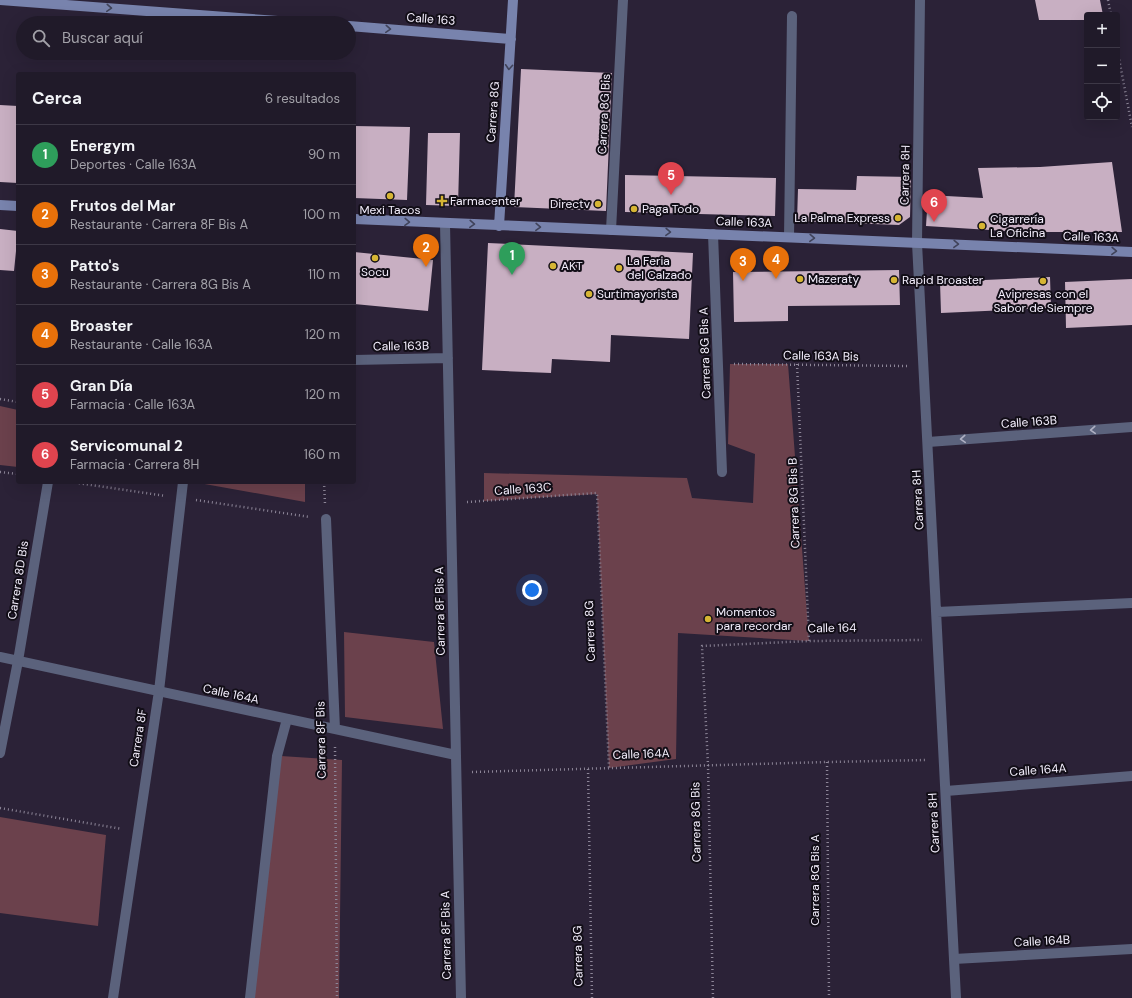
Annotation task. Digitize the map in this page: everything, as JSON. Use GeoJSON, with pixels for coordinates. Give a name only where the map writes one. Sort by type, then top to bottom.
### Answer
{"type":"FeatureCollection","features":[{"type":"Feature","properties":{"kind":"main road"},"geometry":{"type":"LineString","coordinates":[[0,0],[212,16]]}},
{"type":"Feature","properties":{"kind":"main road","name":"Carrera 8G"},"geometry":{"type":"LineString","coordinates":[[499,226],[513,0]]}},
{"type":"Feature","properties":{"kind":"main road","name":"Calle 163"},"geometry":{"type":"LineString","coordinates":[[356,27],[511,39]]}},
{"type":"Feature","properties":{"kind":"main road"},"geometry":{"type":"LineString","coordinates":[[0,205],[16,206]]}},
{"type":"Feature","properties":{"kind":"main road","name":"Calle 163A"},"geometry":{"type":"LineString","coordinates":[[356,219],[1132,252]]}},
{"type":"Feature","properties":{"kind":"street","name":"Carrera 8G Bis"},"geometry":{"type":"LineString","coordinates":[[611,230],[623,0]]}},
{"type":"Feature","properties":{"kind":"street","name":"Carrera 8H"},"geometry":{"type":"LineString","coordinates":[[920,0],[917,242],[956,998]]}},
{"type":"Feature","properties":{"kind":"street"},"geometry":{"type":"LineString","coordinates":[[789,237],[792,16]]}},
{"type":"Feature","properties":{"kind":"street","name":"Carrera 8F Bis A"},"geometry":{"type":"LineString","coordinates":[[445,223],[461,998]]}},
{"type":"Feature","properties":{"kind":"street","name":"Carrera 8G Bis A"},"geometry":{"type":"LineString","coordinates":[[713,234],[722,472]]}},
{"type":"Feature","properties":{"kind":"street","name":"Calle 163B"},"geometry":{"type":"LineString","coordinates":[[356,360],[448,358]]}},
{"type":"Feature","properties":{"kind":"street","name":"Calle 163B"},"geometry":{"type":"LineString","coordinates":[[928,442],[1132,427]]}},
{"type":"Feature","properties":{"kind":"street","name":"Carrera 8D Bis"},"geometry":{"type":"LineString","coordinates":[[0,753],[18,661],[48,484]]}},
{"type":"Feature","properties":{"kind":"street","name":"Carrera 8F"},"geometry":{"type":"LineString","coordinates":[[113,998],[159,691],[183,484]]}},
{"type":"Feature","properties":{"kind":"street","name":"Carrera 8F Bis"},"geometry":{"type":"LineString","coordinates":[[326,519],[335,729]]}},
{"type":"Feature","properties":{"kind":"street"},"geometry":{"type":"LineString","coordinates":[[937,612],[1132,604]]}},
{"type":"Feature","properties":{"kind":"street","name":"Calle 164A"},"geometry":{"type":"LineString","coordinates":[[0,657],[456,756]]}},
{"type":"Feature","properties":{"kind":"street"},"geometry":{"type":"LineString","coordinates":[[250,998],[277,756],[287,719]]}},
{"type":"Feature","properties":{"kind":"street","name":"Calle 164A"},"geometry":{"type":"LineString","coordinates":[[946,790],[1132,776]]}},
{"type":"Feature","properties":{"kind":"street","name":"Calle 164B"},"geometry":{"type":"LineString","coordinates":[[954,959],[1132,949]]}},
{"type":"Feature","properties":{"kind":"path"},"geometry":{"type":"LineString","coordinates":[[1108,0],[1110,12]]}},
{"type":"Feature","properties":{"kind":"path"},"geometry":{"type":"LineString","coordinates":[[1120,64],[1132,126]]}},
{"type":"Feature","properties":{"kind":"path","name":"Calle 163A Bis"},"geometry":{"type":"LineString","coordinates":[[718,363],[924,366]]}},
{"type":"Feature","properties":{"kind":"path","name":"Carrera 8G Bis B"},"geometry":{"type":"LineString","coordinates":[[797,364],[809,641]]}},
{"type":"Feature","properties":{"kind":"path"},"geometry":{"type":"LineString","coordinates":[[0,399],[16,402]]}},
{"type":"Feature","properties":{"kind":"path"},"geometry":{"type":"LineString","coordinates":[[0,472],[16,474]]}},
{"type":"Feature","properties":{"kind":"path"},"geometry":{"type":"LineString","coordinates":[[324,484],[326,519]]}},
{"type":"Feature","properties":{"kind":"path","name":"Calle 163C"},"geometry":{"type":"LineString","coordinates":[[451,503],[598,493]]}},
{"type":"Feature","properties":{"kind":"path","name":"Carrera 8G"},"geometry":{"type":"LineString","coordinates":[[598,493],[609,768]]}},
{"type":"Feature","properties":{"kind":"path","name":"Calle 164"},"geometry":{"type":"LineString","coordinates":[[702,646],[809,641],[938,640]]}},
{"type":"Feature","properties":{"kind":"path","name":"Carrera 8G Bis"},"geometry":{"type":"LineString","coordinates":[[702,646],[708,765],[714,998]]}},
{"type":"Feature","properties":{"kind":"path","name":"Carrera 8F Bis"},"geometry":{"type":"LineString","coordinates":[[335,729],[338,998]]}},
{"type":"Feature","properties":{"kind":"path","name":"Calle 164A"},"geometry":{"type":"LineString","coordinates":[[456,773],[708,765],[944,760]]}},
{"type":"Feature","properties":{"kind":"path","name":"Carrera 8G Bis A"},"geometry":{"type":"LineString","coordinates":[[827,762],[829,998]]}},
{"type":"Feature","properties":{"kind":"path","name":"Carrera 8G"},"geometry":{"type":"LineString","coordinates":[[588,769],[592,998]]}},
{"type":"Feature","properties":{"kind":"path"},"geometry":{"type":"LineString","coordinates":[[0,808],[138,831]]}},
{"type":"Feature","properties":{"kind":"shaded area"},"geometry":{"type":"Polygon","coordinates":[[[730,364],[788,364],[809,641],[678,633],[676,759],[609,768],[597,494],[484,501],[484,473],[687,478],[692,498],[753,503],[755,454],[728,444],[730,364]]]}},
{"type":"Feature","properties":{"kind":"shaded area"},"geometry":{"type":"Polygon","coordinates":[[[0,406],[16,410],[16,467],[0,465],[0,406]]]}},
{"type":"Feature","properties":{"kind":"shaded area"},"geometry":{"type":"Polygon","coordinates":[[[205,484],[305,484],[305,502],[205,484]]]}},
{"type":"Feature","properties":{"kind":"shaded area"},"geometry":{"type":"Polygon","coordinates":[[[344,632],[434,642],[443,729],[345,717],[344,632]]]}},
{"type":"Feature","properties":{"kind":"shaded area"},"geometry":{"type":"Polygon","coordinates":[[[281,756],[342,760],[339,998],[247,998],[281,756]]]}},
{"type":"Feature","properties":{"kind":"shaded area"},"geometry":{"type":"Polygon","coordinates":[[[0,817],[106,835],[98,926],[0,913],[0,817]]]}},
{"type":"Feature","properties":{"kind":"building"},"geometry":{"type":"Polygon","coordinates":[[[1035,0],[1100,0],[1102,12],[1084,12],[1084,20],[1039,20],[1035,0]]]}},
{"type":"Feature","properties":{"kind":"building"},"geometry":{"type":"Polygon","coordinates":[[[521,69],[612,73],[606,211],[514,207],[521,69]]]}},
{"type":"Feature","properties":{"kind":"building"},"geometry":{"type":"Polygon","coordinates":[[[0,105],[16,106],[16,183],[0,182],[0,105]]]}},
{"type":"Feature","properties":{"kind":"building"},"geometry":{"type":"Polygon","coordinates":[[[356,126],[410,127],[407,200],[356,198],[356,126]]]}},
{"type":"Feature","properties":{"kind":"building"},"geometry":{"type":"Polygon","coordinates":[[[428,133],[460,133],[458,206],[426,205],[428,133]]]}},
{"type":"Feature","properties":{"kind":"building"},"geometry":{"type":"Polygon","coordinates":[[[1112,162],[1122,232],[1022,232],[926,226],[928,195],[983,198],[978,168],[1040,167],[1112,162]]]}},
{"type":"Feature","properties":{"kind":"building"},"geometry":{"type":"Polygon","coordinates":[[[625,175],[776,178],[775,216],[625,212],[625,175]]]}},
{"type":"Feature","properties":{"kind":"building"},"geometry":{"type":"Polygon","coordinates":[[[857,176],[911,177],[910,217],[899,225],[797,221],[798,189],[856,190],[857,176]]]}},
{"type":"Feature","properties":{"kind":"building"},"geometry":{"type":"Polygon","coordinates":[[[0,229],[16,231],[14,271],[0,270],[0,229]]]}},
{"type":"Feature","properties":{"kind":"building","name":"Surtimayorista"},"geometry":{"type":"Polygon","coordinates":[[[488,243],[693,253],[689,339],[611,335],[610,362],[552,359],[551,373],[482,370],[488,243]]]}},
{"type":"Feature","properties":{"kind":"building"},"geometry":{"type":"Polygon","coordinates":[[[356,252],[433,260],[428,311],[356,304],[356,252]]]}},
{"type":"Feature","properties":{"kind":"building"},"geometry":{"type":"Polygon","coordinates":[[[899,270],[900,305],[788,306],[788,321],[734,322],[733,272],[899,270]]]}},
{"type":"Feature","properties":{"kind":"building"},"geometry":{"type":"Polygon","coordinates":[[[1050,277],[1051,308],[941,313],[940,282],[1050,277]]]}},
{"type":"Feature","properties":{"kind":"building"},"geometry":{"type":"Polygon","coordinates":[[[1132,279],[1132,325],[1066,328],[1065,282],[1132,279]]]}},
{"type":"Feature","properties":{"kind":"place","name":"Gran Día"},"geometry":{"type":"Point","coordinates":[671,195]}},
{"type":"Feature","properties":{"kind":"place","name":"Mexi Tacos"},"geometry":{"type":"Point","coordinates":[390,196]}},
{"type":"Feature","properties":{"kind":"place","name":"Farmacenter"},"geometry":{"type":"Point","coordinates":[442,201]}},
{"type":"Feature","properties":{"kind":"place","name":"Directv"},"geometry":{"type":"Point","coordinates":[598,204]}},
{"type":"Feature","properties":{"kind":"place","name":"Paga Todo"},"geometry":{"type":"Point","coordinates":[634,209]}},
{"type":"Feature","properties":{"kind":"place","name":"La Palma Express"},"geometry":{"type":"Point","coordinates":[898,218]}},
{"type":"Feature","properties":{"kind":"place","name":"Servicomunal 2"},"geometry":{"type":"Point","coordinates":[934,222]}},
{"type":"Feature","properties":{"kind":"place","name":"Cigarrería La Oficina"},"geometry":{"type":"Point","coordinates":[982,226]}},
{"type":"Feature","properties":{"kind":"place","name":"Socu"},"geometry":{"type":"Point","coordinates":[375,258]}},
{"type":"Feature","properties":{"kind":"place","name":"AKT"},"geometry":{"type":"Point","coordinates":[553,266]}},
{"type":"Feature","properties":{"kind":"place","name":"Frutos del Mar"},"geometry":{"type":"Point","coordinates":[426,267]}},
{"type":"Feature","properties":{"kind":"place","name":"La Feria del Calzado"},"geometry":{"type":"Point","coordinates":[619,268]}},
{"type":"Feature","properties":{"kind":"place","name":"Energym"},"geometry":{"type":"Point","coordinates":[512,275]}},
{"type":"Feature","properties":{"kind":"place","name":"Broaster"},"geometry":{"type":"Point","coordinates":[776,279]}},
{"type":"Feature","properties":{"kind":"place","name":"Mazeraty"},"geometry":{"type":"Point","coordinates":[800,279]}},
{"type":"Feature","properties":{"kind":"place","name":"Rapid Broaster"},"geometry":{"type":"Point","coordinates":[894,280]}},
{"type":"Feature","properties":{"kind":"place","name":"Patto's"},"geometry":{"type":"Point","coordinates":[743,281]}},
{"type":"Feature","properties":{"kind":"place","name":"Avipresas con el Sabor de Siempre"},"geometry":{"type":"Point","coordinates":[1043,281]}},
{"type":"Feature","properties":{"kind":"place","name":"Surtimayorista"},"geometry":{"type":"Point","coordinates":[589,294]}},
{"type":"Feature","properties":{"kind":"place","name":"Momentos para recordar"},"geometry":{"type":"Point","coordinates":[708,619]}}]}
